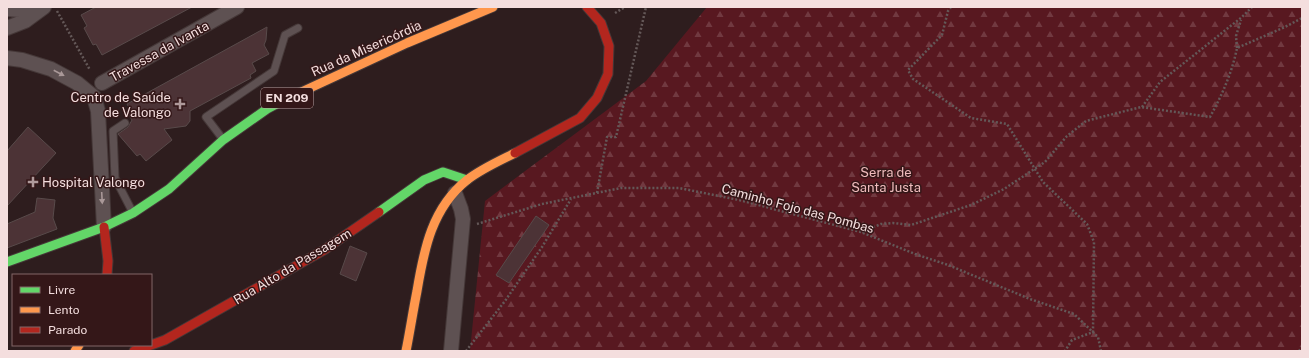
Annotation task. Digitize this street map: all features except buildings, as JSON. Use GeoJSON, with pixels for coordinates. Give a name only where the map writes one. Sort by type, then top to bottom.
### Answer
{"type":"FeatureCollection","features":[{"type":"Feature","properties":{"kind":"main road","name":"Rua da Misericórdia"},"geometry":{"type":"LineString","coordinates":[[7,262],[104,227],[133,212],[169,189],[223,140],[267,109],[298,93],[407,43],[493,7]]}},
{"type":"Feature","properties":{"kind":"main road"},"geometry":{"type":"LineString","coordinates":[[406,351],[423,257],[432,227],[446,202],[467,180],[489,166],[580,118],[597,98],[608,74],[609,46],[601,23],[587,7]]}},
{"type":"Feature","properties":{"kind":"main road","name":"Rua Alto da Passagem"},"geometry":{"type":"LineString","coordinates":[[152,345],[165,340],[324,250],[424,180],[443,172],[467,180]]}},
{"type":"Feature","properties":{"kind":"main road"},"geometry":{"type":"LineString","coordinates":[[104,227],[108,261],[107,274]]}},
{"type":"Feature","properties":{"kind":"main road","name":"Rua Alto da Passagem"},"geometry":{"type":"LineString","coordinates":[[134,351],[148,346]]}},
{"type":"Feature","properties":{"kind":"street","name":"Travessa da Ivanta"},"geometry":{"type":"LineString","coordinates":[[102,83],[237,7]]}},
{"type":"Feature","properties":{"kind":"street"},"geometry":{"type":"LineString","coordinates":[[14,9],[48,8]]}},
{"type":"Feature","properties":{"kind":"street"},"geometry":{"type":"LineString","coordinates":[[7,28],[25,21],[48,8]]}},
{"type":"Feature","properties":{"kind":"street"},"geometry":{"type":"LineString","coordinates":[[7,58],[22,60],[51,69],[77,83],[94,97],[98,111],[104,227]]}},
{"type":"Feature","properties":{"kind":"street"},"geometry":{"type":"LineString","coordinates":[[451,351],[463,219],[462,209],[455,193]]}},
{"type":"Feature","properties":{"kind":"lane"},"geometry":{"type":"LineString","coordinates":[[223,140],[206,117],[274,71],[285,35],[298,28]]}},
{"type":"Feature","properties":{"kind":"lane"},"geometry":{"type":"LineString","coordinates":[[124,123],[113,131],[115,178],[133,212]]}},
{"type":"Feature","properties":{"kind":"path"},"geometry":{"type":"LineString","coordinates":[[597,193],[607,137],[616,137],[646,7]]}},
{"type":"Feature","properties":{"kind":"path"},"geometry":{"type":"LineString","coordinates":[[951,7],[948,11],[942,35],[908,70],[913,79],[971,118],[1007,124],[1034,170],[1043,182],[1087,224],[1094,242],[1093,332],[1072,340],[1065,351]]}},
{"type":"Feature","properties":{"kind":"path"},"geometry":{"type":"LineString","coordinates":[[1141,107],[1160,82],[1242,17],[1252,7]]}},
{"type":"Feature","properties":{"kind":"path"},"geometry":{"type":"LineString","coordinates":[[48,8],[90,70]]}},
{"type":"Feature","properties":{"kind":"path"},"geometry":{"type":"LineString","coordinates":[[861,232],[881,224],[893,223],[911,225],[971,205],[1004,189],[1045,162],[1067,136],[1086,121],[1141,107],[1210,117],[1223,92],[1235,61],[1237,48],[1236,36],[1242,17]]}},
{"type":"Feature","properties":{"kind":"path"},"geometry":{"type":"LineString","coordinates":[[1237,48],[1286,27],[1302,18]]}},
{"type":"Feature","properties":{"kind":"path","name":"Caminho Fojo das Pombas"},"geometry":{"type":"LineString","coordinates":[[462,229],[542,204],[621,188],[679,188],[739,200],[861,232],[915,254],[948,265],[1030,299],[1074,314],[1098,337],[1102,351]]}},
{"type":"Feature","properties":{"kind":"path"},"geometry":{"type":"LineString","coordinates":[[466,351],[505,301],[542,247],[572,198]]}},
{"type":"Feature","properties":{"kind":"path"},"geometry":{"type":"LineString","coordinates":[[1299,351],[1302,347]]}},
{"type":"Feature","properties":{"kind":"green space","name":"Serra de Santa Justa"},"geometry":{"type":"Polygon","coordinates":[[[707,7],[1302,7],[1302,351],[470,351],[485,201],[646,81],[707,7]]]}},
{"type":"Feature","properties":{"kind":"traffic: fast"},"geometry":{"type":"LineString","coordinates":[[7,262],[104,227],[133,213],[169,189],[223,140],[267,109],[282,101]]}},
{"type":"Feature","properties":{"kind":"traffic: fast"},"geometry":{"type":"LineString","coordinates":[[379,212],[424,180],[443,172],[467,180]]}},
{"type":"Feature","properties":{"kind":"traffic: slow"},"geometry":{"type":"LineString","coordinates":[[282,101],[407,43],[493,7]]}},
{"type":"Feature","properties":{"kind":"traffic: slow"},"geometry":{"type":"LineString","coordinates":[[406,351],[423,260],[432,230],[445,203],[455,191],[472,176],[515,153]]}},
{"type":"Feature","properties":{"kind":"traffic: slow"},"geometry":{"type":"LineString","coordinates":[[75,351],[78,346]]}},
{"type":"Feature","properties":{"kind":"traffic: jam"},"geometry":{"type":"LineString","coordinates":[[515,153],[580,118],[597,98],[608,74],[609,46],[601,23],[587,7]]}},
{"type":"Feature","properties":{"kind":"traffic: jam"},"geometry":{"type":"LineString","coordinates":[[152,345],[165,340],[324,250],[379,212]]}},
{"type":"Feature","properties":{"kind":"traffic: jam"},"geometry":{"type":"LineString","coordinates":[[104,227],[108,261],[107,274]]}},
{"type":"Feature","properties":{"kind":"traffic: jam"},"geometry":{"type":"LineString","coordinates":[[134,351],[148,346]]}},
{"type":"Feature","properties":{"kind":"place","name":"Centro de Saúde de Valongo"},"geometry":{"type":"Point","coordinates":[180,104]}},
{"type":"Feature","properties":{"kind":"place","name":"Hospital Valongo"},"geometry":{"type":"Point","coordinates":[33,182]}}]}
